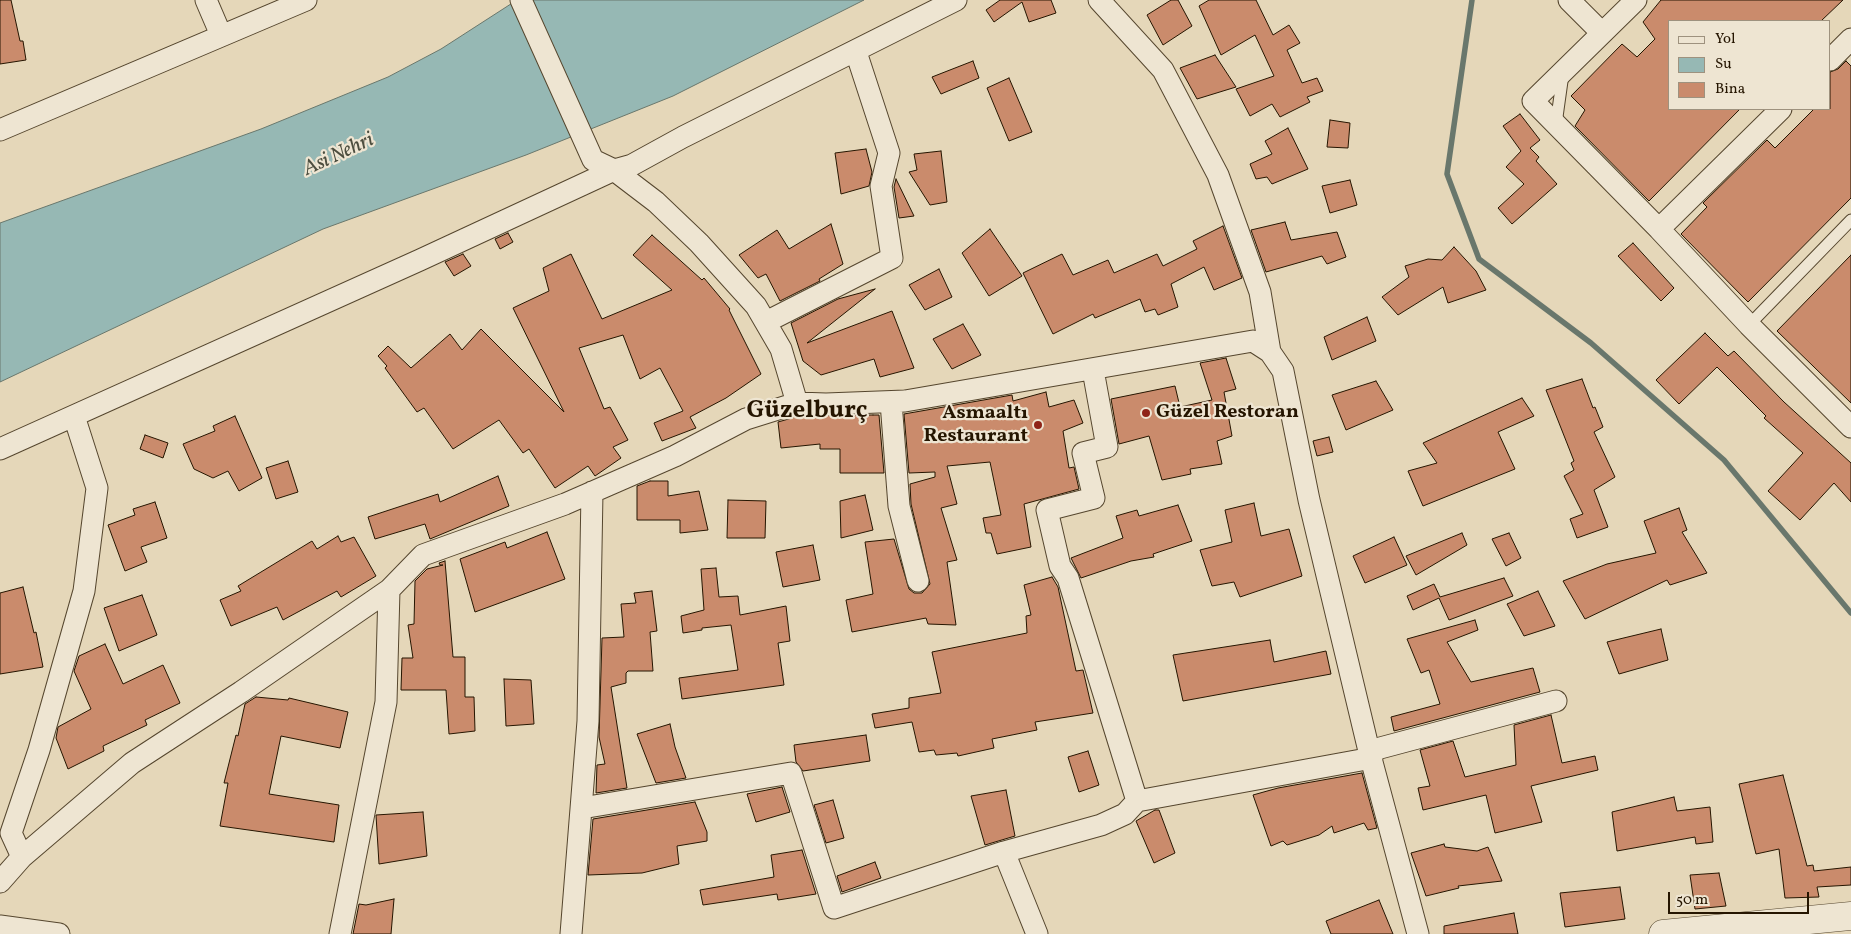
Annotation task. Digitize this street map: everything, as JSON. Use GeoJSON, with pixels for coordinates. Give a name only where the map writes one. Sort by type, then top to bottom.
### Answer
{"type":"FeatureCollection","features":[{"type":"Feature","properties":{"kind":"street"},"geometry":{"type":"LineString","coordinates":[[206,0],[221,35]]}},
{"type":"Feature","properties":{"kind":"street"},"geometry":{"type":"LineString","coordinates":[[0,130],[306,0]]}},
{"type":"Feature","properties":{"kind":"street"},"geometry":{"type":"LineString","coordinates":[[521,0],[593,160],[614,170],[656,202],[699,244],[756,306],[781,349],[797,403]]}},
{"type":"Feature","properties":{"kind":"street"},"geometry":{"type":"LineString","coordinates":[[0,449],[420,260],[614,170],[632,165],[683,137],[856,52],[956,0]]}},
{"type":"Feature","properties":{"kind":"street"},"geometry":{"type":"LineString","coordinates":[[1099,0],[1162,70],[1218,175],[1260,292],[1270,352],[1283,372],[1309,500],[1370,755],[1418,934]]}},
{"type":"Feature","properties":{"kind":"street"},"geometry":{"type":"LineString","coordinates":[[1569,0],[1602,33]]}},
{"type":"Feature","properties":{"kind":"street"},"geometry":{"type":"LineString","coordinates":[[1636,0],[1533,101],[1659,229],[1749,325],[1851,427]]}},
{"type":"Feature","properties":{"kind":"street"},"geometry":{"type":"LineString","coordinates":[[1831,59],[1851,39]]}},
{"type":"Feature","properties":{"kind":"street"},"geometry":{"type":"LineString","coordinates":[[766,322],[892,258],[881,186],[889,153],[856,52]]}},
{"type":"Feature","properties":{"kind":"street"},"geometry":{"type":"LineString","coordinates":[[1659,229],[1780,110]]}},
{"type":"Feature","properties":{"kind":"street"},"geometry":{"type":"LineString","coordinates":[[0,882],[22,857],[132,763],[241,692],[389,590],[423,555],[565,504],[675,456],[746,419],[797,403],[891,402],[1093,370],[1253,341],[1270,352]]}},
{"type":"Feature","properties":{"kind":"street"},"geometry":{"type":"LineString","coordinates":[[1093,370],[1107,447],[1083,453],[1094,498],[1047,510],[1060,566],[1068,578],[1137,801]]}},
{"type":"Feature","properties":{"kind":"street"},"geometry":{"type":"LineString","coordinates":[[891,402],[899,506],[918,581]]}},
{"type":"Feature","properties":{"kind":"street"},"geometry":{"type":"LineString","coordinates":[[22,857],[11,833],[39,750],[84,591],[97,488],[74,416]]}},
{"type":"Feature","properties":{"kind":"street"},"geometry":{"type":"LineString","coordinates":[[571,934],[588,721],[592,492]]}},
{"type":"Feature","properties":{"kind":"street"},"geometry":{"type":"LineString","coordinates":[[340,934],[386,702],[389,590]]}},
{"type":"Feature","properties":{"kind":"street"},"geometry":{"type":"LineString","coordinates":[[582,808],[791,773],[834,908],[1004,852],[1101,825],[1125,814],[1137,801],[1370,755],[1556,701]]}},
{"type":"Feature","properties":{"kind":"street"},"geometry":{"type":"LineString","coordinates":[[1004,852],[1037,934]]}},
{"type":"Feature","properties":{"kind":"street"},"geometry":{"type":"LineString","coordinates":[[1663,934],[1851,916]]}},
{"type":"Feature","properties":{"kind":"street"},"geometry":{"type":"LineString","coordinates":[[0,926],[59,934]]}},
{"type":"Feature","properties":{"kind":"lane"},"geometry":{"type":"LineString","coordinates":[[1749,325],[1851,220]]}},
{"type":"Feature","properties":{"kind":"water","name":"Asi Nehri"},"geometry":{"type":"Polygon","coordinates":[[[517,0],[864,0],[673,96],[526,155],[323,229],[0,382],[0,223],[261,129],[388,77],[441,49],[517,0]]]}},
{"type":"Feature","properties":{"kind":"building"},"geometry":{"type":"Polygon","coordinates":[[[0,0],[11,0],[20,41],[23,41],[26,60],[0,64],[0,0]]]}},
{"type":"Feature","properties":{"kind":"building"},"geometry":{"type":"Polygon","coordinates":[[[1000,0],[1051,0],[1056,13],[1029,22],[1022,2],[994,22],[986,10],[1000,0]]]}},
{"type":"Feature","properties":{"kind":"building"},"geometry":{"type":"Polygon","coordinates":[[[1171,0],[1178,0],[1192,26],[1163,45],[1147,15],[1171,0]]]}},
{"type":"Feature","properties":{"kind":"building"},"geometry":{"type":"Polygon","coordinates":[[[1209,0],[1256,0],[1273,35],[1289,25],[1300,43],[1287,50],[1302,83],[1317,78],[1323,91],[1307,97],[1310,102],[1280,117],[1272,104],[1250,116],[1236,89],[1274,76],[1255,35],[1221,55],[1199,6],[1209,0]]]}},
{"type":"Feature","properties":{"kind":"building"},"geometry":{"type":"Polygon","coordinates":[[[1661,0],[1843,0],[1822,20],[1668,20],[1668,110],[1739,110],[1649,201],[1575,126],[1585,110],[1571,96],[1622,44],[1637,57],[1655,39],[1643,22],[1661,0]]]}},
{"type":"Feature","properties":{"kind":"building"},"geometry":{"type":"Polygon","coordinates":[[[1215,55],[1236,87],[1197,99],[1180,68],[1215,55]]]}},
{"type":"Feature","properties":{"kind":"building"},"geometry":{"type":"Polygon","coordinates":[[[973,61],[979,78],[941,94],[932,77],[973,61]]]}},
{"type":"Feature","properties":{"kind":"building"},"geometry":{"type":"Polygon","coordinates":[[[1846,61],[1851,66],[1851,198],[1748,302],[1681,234],[1707,207],[1703,203],[1767,140],[1775,148],[1813,110],[1831,110],[1831,72],[1838,69],[1846,61]]]}},
{"type":"Feature","properties":{"kind":"building"},"geometry":{"type":"Polygon","coordinates":[[[1009,78],[1032,132],[1009,141],[987,88],[1009,78]]]}},
{"type":"Feature","properties":{"kind":"building"},"geometry":{"type":"Polygon","coordinates":[[[1520,114],[1540,140],[1530,148],[1539,157],[1536,161],[1557,184],[1512,224],[1498,208],[1524,184],[1506,167],[1521,151],[1503,126],[1520,114]]]}},
{"type":"Feature","properties":{"kind":"building"},"geometry":{"type":"Polygon","coordinates":[[[1330,120],[1350,123],[1348,148],[1327,147],[1330,120]]]}},
{"type":"Feature","properties":{"kind":"building"},"geometry":{"type":"Polygon","coordinates":[[[1288,128],[1308,169],[1272,184],[1267,177],[1256,179],[1250,164],[1272,154],[1265,141],[1288,128]]]}},
{"type":"Feature","properties":{"kind":"building"},"geometry":{"type":"Polygon","coordinates":[[[866,149],[872,172],[869,186],[841,194],[835,153],[866,149]]]}},
{"type":"Feature","properties":{"kind":"building"},"geometry":{"type":"Polygon","coordinates":[[[941,151],[947,202],[930,205],[909,172],[917,170],[914,154],[941,151]]]}},
{"type":"Feature","properties":{"kind":"building"},"geometry":{"type":"Polygon","coordinates":[[[896,179],[914,216],[899,218],[894,187],[896,179]]]}},
{"type":"Feature","properties":{"kind":"building"},"geometry":{"type":"Polygon","coordinates":[[[1350,180],[1357,205],[1330,213],[1322,186],[1350,180]]]}},
{"type":"Feature","properties":{"kind":"building"},"geometry":{"type":"Polygon","coordinates":[[[1285,222],[1291,240],[1337,232],[1346,257],[1327,264],[1322,256],[1266,272],[1251,230],[1285,222]]]}},
{"type":"Feature","properties":{"kind":"building"},"geometry":{"type":"Polygon","coordinates":[[[831,224],[843,264],[819,279],[820,281],[780,301],[766,274],[758,278],[739,255],[777,230],[789,249],[831,224]]]}},
{"type":"Feature","properties":{"kind":"building"},"geometry":{"type":"Polygon","coordinates":[[[1223,226],[1242,278],[1214,290],[1204,267],[1171,284],[1178,307],[1158,315],[1155,309],[1145,312],[1140,299],[1095,318],[1093,314],[1053,334],[1023,273],[1062,254],[1073,275],[1108,260],[1114,273],[1157,254],[1163,266],[1197,249],[1193,241],[1223,226]]]}},
{"type":"Feature","properties":{"kind":"building"},"geometry":{"type":"Polygon","coordinates":[[[990,229],[1022,276],[989,296],[962,253],[990,229]]]}},
{"type":"Feature","properties":{"kind":"building"},"geometry":{"type":"Polygon","coordinates":[[[508,233],[513,242],[500,249],[495,239],[508,233]]]}},
{"type":"Feature","properties":{"kind":"building"},"geometry":{"type":"Polygon","coordinates":[[[652,235],[702,280],[704,278],[730,309],[761,374],[726,398],[690,417],[696,428],[662,441],[654,423],[683,411],[660,368],[640,379],[623,335],[579,348],[604,409],[610,407],[628,440],[613,447],[621,458],[595,476],[588,466],[555,488],[529,449],[523,453],[499,420],[453,449],[424,408],[417,412],[385,368],[387,366],[378,356],[388,346],[411,368],[450,334],[462,350],[481,329],[564,412],[513,308],[549,291],[543,268],[571,254],[602,319],[672,290],[633,255],[652,235]]]}},
{"type":"Feature","properties":{"kind":"building"},"geometry":{"type":"Polygon","coordinates":[[[1633,243],[1674,288],[1661,301],[1618,256],[1633,243]]]}},
{"type":"Feature","properties":{"kind":"building"},"geometry":{"type":"Polygon","coordinates":[[[1454,247],[1476,271],[1486,290],[1448,303],[1443,287],[1398,315],[1382,297],[1409,277],[1405,266],[1428,259],[1442,260],[1454,247]]]}},
{"type":"Feature","properties":{"kind":"building"},"geometry":{"type":"Polygon","coordinates":[[[463,254],[471,266],[454,276],[445,262],[463,254]]]}},
{"type":"Feature","properties":{"kind":"building"},"geometry":{"type":"Polygon","coordinates":[[[1851,255],[1851,403],[1777,331],[1851,255]]]}},
{"type":"Feature","properties":{"kind":"building"},"geometry":{"type":"Polygon","coordinates":[[[939,269],[952,297],[925,310],[909,285],[939,269]]]}},
{"type":"Feature","properties":{"kind":"building"},"geometry":{"type":"Polygon","coordinates":[[[875,289],[807,343],[892,311],[914,368],[880,377],[874,359],[821,375],[803,361],[791,323],[838,299],[875,289]]]}},
{"type":"Feature","properties":{"kind":"building"},"geometry":{"type":"Polygon","coordinates":[[[1367,317],[1376,341],[1332,360],[1324,337],[1367,317]]]}},
{"type":"Feature","properties":{"kind":"building"},"geometry":{"type":"Polygon","coordinates":[[[963,324],[981,355],[952,369],[933,339],[963,324]]]}},
{"type":"Feature","properties":{"kind":"building"},"geometry":{"type":"Polygon","coordinates":[[[1705,333],[1728,356],[1734,351],[1784,402],[1851,463],[1851,502],[1834,483],[1800,520],[1768,491],[1803,453],[1764,418],[1766,416],[1717,367],[1679,404],[1656,380],[1705,333]]]}},
{"type":"Feature","properties":{"kind":"building"},"geometry":{"type":"Polygon","coordinates":[[[1226,358],[1236,389],[1224,392],[1232,436],[1217,441],[1222,464],[1190,469],[1191,474],[1162,480],[1149,436],[1119,444],[1111,399],[1175,386],[1180,407],[1212,400],[1200,363],[1226,358]]]}},
{"type":"Feature","properties":{"kind":"building"},"geometry":{"type":"Polygon","coordinates":[[[1582,379],[1593,408],[1595,407],[1603,427],[1594,432],[1615,477],[1594,490],[1608,527],[1577,538],[1570,519],[1583,514],[1564,476],[1574,470],[1571,463],[1574,461],[1546,390],[1582,379]]]}},
{"type":"Feature","properties":{"kind":"building"},"geometry":{"type":"Polygon","coordinates":[[[1376,381],[1393,410],[1346,430],[1332,395],[1376,381]]]}},
{"type":"Feature","properties":{"kind":"building"},"geometry":{"type":"Polygon","coordinates":[[[1046,392],[1049,407],[1074,400],[1083,423],[1063,431],[1069,468],[1074,467],[1079,489],[1024,504],[1031,547],[997,554],[991,533],[986,533],[983,518],[1001,515],[990,462],[947,466],[957,504],[941,508],[957,560],[947,562],[956,625],[928,624],[926,618],[852,632],[846,600],[873,594],[865,542],[894,539],[909,589],[914,593],[922,593],[930,584],[911,504],[910,484],[935,477],[935,472],[909,473],[904,414],[1012,395],[1013,401],[1046,392]]]}},
{"type":"Feature","properties":{"kind":"building"},"geometry":{"type":"Polygon","coordinates":[[[1522,398],[1534,416],[1498,432],[1515,469],[1423,506],[1408,471],[1437,463],[1423,443],[1522,398]]]}},
{"type":"Feature","properties":{"kind":"building"},"geometry":{"type":"Polygon","coordinates":[[[879,415],[884,473],[840,473],[840,449],[820,449],[820,444],[781,448],[778,422],[799,416],[879,415]]]}},
{"type":"Feature","properties":{"kind":"building"},"geometry":{"type":"Polygon","coordinates":[[[235,416],[262,478],[239,491],[228,471],[213,478],[194,469],[183,444],[215,431],[213,426],[235,416]]]}},
{"type":"Feature","properties":{"kind":"building"},"geometry":{"type":"Polygon","coordinates":[[[145,435],[168,443],[163,458],[140,449],[145,435]]]}},
{"type":"Feature","properties":{"kind":"building"},"geometry":{"type":"Polygon","coordinates":[[[1329,437],[1333,452],[1317,456],[1313,441],[1329,437]]]}},
{"type":"Feature","properties":{"kind":"building"},"geometry":{"type":"Polygon","coordinates":[[[288,461],[298,492],[276,499],[266,468],[288,461]]]}},
{"type":"Feature","properties":{"kind":"building"},"geometry":{"type":"Polygon","coordinates":[[[498,476],[509,506],[430,539],[425,524],[375,539],[368,517],[438,494],[440,502],[498,476]]]}},
{"type":"Feature","properties":{"kind":"building"},"geometry":{"type":"Polygon","coordinates":[[[650,481],[668,481],[668,496],[699,491],[708,530],[680,533],[680,520],[637,520],[637,486],[650,481]]]}},
{"type":"Feature","properties":{"kind":"building"},"geometry":{"type":"Polygon","coordinates":[[[865,495],[873,530],[841,538],[840,501],[865,495]]]}},
{"type":"Feature","properties":{"kind":"building"},"geometry":{"type":"Polygon","coordinates":[[[728,500],[766,501],[765,538],[727,538],[728,500]]]}},
{"type":"Feature","properties":{"kind":"building"},"geometry":{"type":"Polygon","coordinates":[[[155,502],[167,538],[141,547],[147,562],[125,571],[108,525],[135,515],[133,509],[155,502]]]}},
{"type":"Feature","properties":{"kind":"building"},"geometry":{"type":"Polygon","coordinates":[[[1254,503],[1261,536],[1289,529],[1302,576],[1240,597],[1234,582],[1212,586],[1200,550],[1232,542],[1225,510],[1254,503]]]}},
{"type":"Feature","properties":{"kind":"building"},"geometry":{"type":"Polygon","coordinates":[[[1178,505],[1192,541],[1153,554],[1154,557],[1131,561],[1081,578],[1071,558],[1123,538],[1116,516],[1137,510],[1139,516],[1178,505]]]}},
{"type":"Feature","properties":{"kind":"building"},"geometry":{"type":"Polygon","coordinates":[[[1679,508],[1687,530],[1682,532],[1707,573],[1670,585],[1667,580],[1585,619],[1563,581],[1607,564],[1656,553],[1644,521],[1679,508]]]}},
{"type":"Feature","properties":{"kind":"building"},"geometry":{"type":"Polygon","coordinates":[[[547,532],[565,579],[475,612],[460,559],[505,542],[507,548],[547,532]]]}},
{"type":"Feature","properties":{"kind":"building"},"geometry":{"type":"Polygon","coordinates":[[[1462,533],[1467,545],[1416,575],[1406,556],[1462,533]]]}},
{"type":"Feature","properties":{"kind":"building"},"geometry":{"type":"Polygon","coordinates":[[[1509,533],[1521,558],[1506,566],[1492,539],[1509,533]]]}},
{"type":"Feature","properties":{"kind":"building"},"geometry":{"type":"Polygon","coordinates":[[[338,536],[341,542],[354,537],[376,576],[341,597],[337,591],[283,620],[277,607],[231,626],[220,600],[241,591],[238,586],[312,541],[317,549],[338,536]]]}},
{"type":"Feature","properties":{"kind":"building"},"geometry":{"type":"Polygon","coordinates":[[[1394,537],[1407,565],[1365,583],[1353,556],[1394,537]]]}},
{"type":"Feature","properties":{"kind":"building"},"geometry":{"type":"Polygon","coordinates":[[[813,545],[820,580],[783,587],[776,552],[813,545]]]}},
{"type":"Feature","properties":{"kind":"building"},"geometry":{"type":"Polygon","coordinates":[[[445,561],[453,657],[465,657],[465,697],[474,697],[475,731],[449,734],[446,690],[401,690],[402,658],[413,658],[408,625],[414,624],[415,581],[427,569],[443,565],[439,563],[445,561]]]}},
{"type":"Feature","properties":{"kind":"building"},"geometry":{"type":"Polygon","coordinates":[[[716,568],[719,597],[738,596],[740,615],[786,606],[790,641],[778,643],[784,685],[682,699],[679,678],[738,670],[731,625],[702,628],[702,630],[683,633],[681,616],[704,610],[701,569],[716,568]]]}},
{"type":"Feature","properties":{"kind":"building"},"geometry":{"type":"Polygon","coordinates":[[[1052,577],[1058,587],[1076,671],[1083,670],[1093,713],[1035,722],[1037,730],[992,739],[994,748],[958,756],[957,753],[936,755],[934,750],[919,752],[912,722],[875,728],[872,714],[909,708],[909,698],[941,693],[932,652],[1027,633],[1026,616],[1031,615],[1024,585],[1052,577]]]}},
{"type":"Feature","properties":{"kind":"building"},"geometry":{"type":"Polygon","coordinates":[[[1504,578],[1513,596],[1449,620],[1439,598],[1413,610],[1407,596],[1434,584],[1440,597],[1504,578]]]}},
{"type":"Feature","properties":{"kind":"building"},"geometry":{"type":"Polygon","coordinates":[[[23,587],[34,633],[36,632],[43,667],[0,674],[0,593],[23,587]]]}},
{"type":"Feature","properties":{"kind":"building"},"geometry":{"type":"Polygon","coordinates":[[[652,591],[657,631],[650,632],[653,671],[628,671],[626,673],[626,683],[611,687],[627,788],[596,793],[597,765],[605,764],[599,737],[602,638],[624,637],[621,604],[636,603],[634,593],[652,591]]]}},
{"type":"Feature","properties":{"kind":"building"},"geometry":{"type":"Polygon","coordinates":[[[1538,591],[1555,626],[1524,636],[1507,604],[1538,591]]]}},
{"type":"Feature","properties":{"kind":"building"},"geometry":{"type":"Polygon","coordinates":[[[142,595],[157,635],[119,651],[104,608],[142,595]]]}},
{"type":"Feature","properties":{"kind":"building"},"geometry":{"type":"Polygon","coordinates":[[[1475,620],[1478,630],[1447,642],[1471,682],[1533,668],[1540,692],[1394,731],[1391,717],[1440,704],[1429,670],[1421,673],[1407,639],[1475,620]]]}},
{"type":"Feature","properties":{"kind":"building"},"geometry":{"type":"Polygon","coordinates":[[[1661,629],[1668,660],[1619,674],[1607,642],[1661,629]]]}},
{"type":"Feature","properties":{"kind":"building"},"geometry":{"type":"Polygon","coordinates":[[[1270,640],[1274,662],[1326,651],[1331,674],[1183,701],[1173,655],[1270,640]]]}},
{"type":"Feature","properties":{"kind":"building"},"geometry":{"type":"Polygon","coordinates":[[[105,644],[123,684],[163,665],[180,703],[145,720],[147,725],[103,746],[104,751],[68,769],[56,738],[58,727],[91,709],[74,671],[79,656],[105,644]]]}},
{"type":"Feature","properties":{"kind":"building"},"geometry":{"type":"Polygon","coordinates":[[[504,679],[531,680],[534,724],[506,726],[504,679]]]}},
{"type":"Feature","properties":{"kind":"building"},"geometry":{"type":"Polygon","coordinates":[[[256,697],[288,700],[289,698],[348,712],[340,748],[281,736],[269,794],[339,805],[334,842],[220,826],[228,783],[224,783],[236,735],[238,736],[245,704],[256,697]]]}},
{"type":"Feature","properties":{"kind":"building"},"geometry":{"type":"Polygon","coordinates":[[[1551,715],[1562,763],[1595,756],[1598,770],[1531,786],[1542,822],[1495,833],[1486,795],[1423,810],[1418,788],[1430,786],[1420,750],[1453,741],[1465,777],[1516,765],[1514,725],[1551,715]]]}},
{"type":"Feature","properties":{"kind":"building"},"geometry":{"type":"Polygon","coordinates":[[[670,724],[675,747],[686,778],[656,783],[637,734],[670,724]]]}},
{"type":"Feature","properties":{"kind":"building"},"geometry":{"type":"Polygon","coordinates":[[[866,735],[870,761],[803,771],[796,762],[794,745],[866,735]]]}},
{"type":"Feature","properties":{"kind":"building"},"geometry":{"type":"Polygon","coordinates":[[[1088,751],[1099,785],[1079,792],[1068,757],[1088,751]]]}},
{"type":"Feature","properties":{"kind":"building"},"geometry":{"type":"Polygon","coordinates":[[[1362,773],[1377,828],[1368,830],[1364,823],[1334,833],[1332,826],[1319,835],[1287,845],[1283,841],[1271,846],[1253,795],[1278,788],[1362,773]]]}},
{"type":"Feature","properties":{"kind":"building"},"geometry":{"type":"Polygon","coordinates":[[[1783,775],[1807,866],[1813,865],[1814,871],[1851,867],[1851,885],[1817,887],[1819,897],[1785,898],[1779,849],[1756,854],[1739,784],[1783,775]]]}},
{"type":"Feature","properties":{"kind":"building"},"geometry":{"type":"Polygon","coordinates":[[[782,787],[790,812],[756,822],[747,794],[782,787]]]}},
{"type":"Feature","properties":{"kind":"building"},"geometry":{"type":"Polygon","coordinates":[[[1006,790],[1015,836],[985,845],[971,796],[1006,790]]]}},
{"type":"Feature","properties":{"kind":"building"},"geometry":{"type":"Polygon","coordinates":[[[1674,797],[1677,811],[1710,807],[1713,842],[1696,844],[1695,837],[1617,851],[1612,812],[1674,797]]]}},
{"type":"Feature","properties":{"kind":"building"},"geometry":{"type":"Polygon","coordinates":[[[833,800],[844,838],[826,843],[814,805],[833,800]]]}},
{"type":"Feature","properties":{"kind":"building"},"geometry":{"type":"Polygon","coordinates":[[[695,802],[707,832],[707,841],[677,846],[679,864],[642,873],[588,875],[593,819],[695,802]]]}},
{"type":"Feature","properties":{"kind":"building"},"geometry":{"type":"Polygon","coordinates":[[[1155,810],[1159,810],[1175,853],[1154,863],[1136,821],[1155,810]]]}},
{"type":"Feature","properties":{"kind":"building"},"geometry":{"type":"Polygon","coordinates":[[[423,812],[427,856],[379,864],[376,815],[423,812]]]}},
{"type":"Feature","properties":{"kind":"building"},"geometry":{"type":"Polygon","coordinates":[[[1444,844],[1445,847],[1477,851],[1488,847],[1502,881],[1458,886],[1459,888],[1426,896],[1411,853],[1444,844]]]}},
{"type":"Feature","properties":{"kind":"building"},"geometry":{"type":"Polygon","coordinates":[[[802,850],[816,894],[778,900],[777,894],[703,905],[700,890],[774,877],[771,855],[802,850]]]}},
{"type":"Feature","properties":{"kind":"building"},"geometry":{"type":"Polygon","coordinates":[[[875,862],[881,878],[842,892],[837,876],[875,862]]]}},
{"type":"Feature","properties":{"kind":"building"},"geometry":{"type":"Polygon","coordinates":[[[1719,873],[1726,906],[1695,909],[1690,875],[1719,873]]]}},
{"type":"Feature","properties":{"kind":"building"},"geometry":{"type":"Polygon","coordinates":[[[1620,887],[1625,919],[1565,927],[1560,893],[1620,887]]]}},
{"type":"Feature","properties":{"kind":"building"},"geometry":{"type":"Polygon","coordinates":[[[394,899],[391,934],[353,934],[359,904],[366,905],[394,899]]]}},
{"type":"Feature","properties":{"kind":"building"},"geometry":{"type":"Polygon","coordinates":[[[1379,900],[1393,934],[1331,934],[1326,921],[1379,900]]]}},
{"type":"Feature","properties":{"kind":"building"},"geometry":{"type":"Polygon","coordinates":[[[1514,913],[1518,934],[1444,934],[1444,926],[1514,913]]]}},
{"type":"Feature","properties":{"kind":"waterway"},"geometry":{"type":"LineString","coordinates":[[1472,0],[1447,174],[1479,259],[1591,343],[1724,460],[1851,613]]}},
{"type":"Feature","properties":{"kind":"place","name":"Güzel Restoran"},"geometry":{"type":"Point","coordinates":[1146,413]}},
{"type":"Feature","properties":{"kind":"place","name":"Asmaaltı Restaurant"},"geometry":{"type":"Point","coordinates":[1038,425]}},
{"type":"Feature","properties":{"kind":"district","name":"Güzelburç"},"geometry":{"type":"Point","coordinates":[807,412]}}]}
